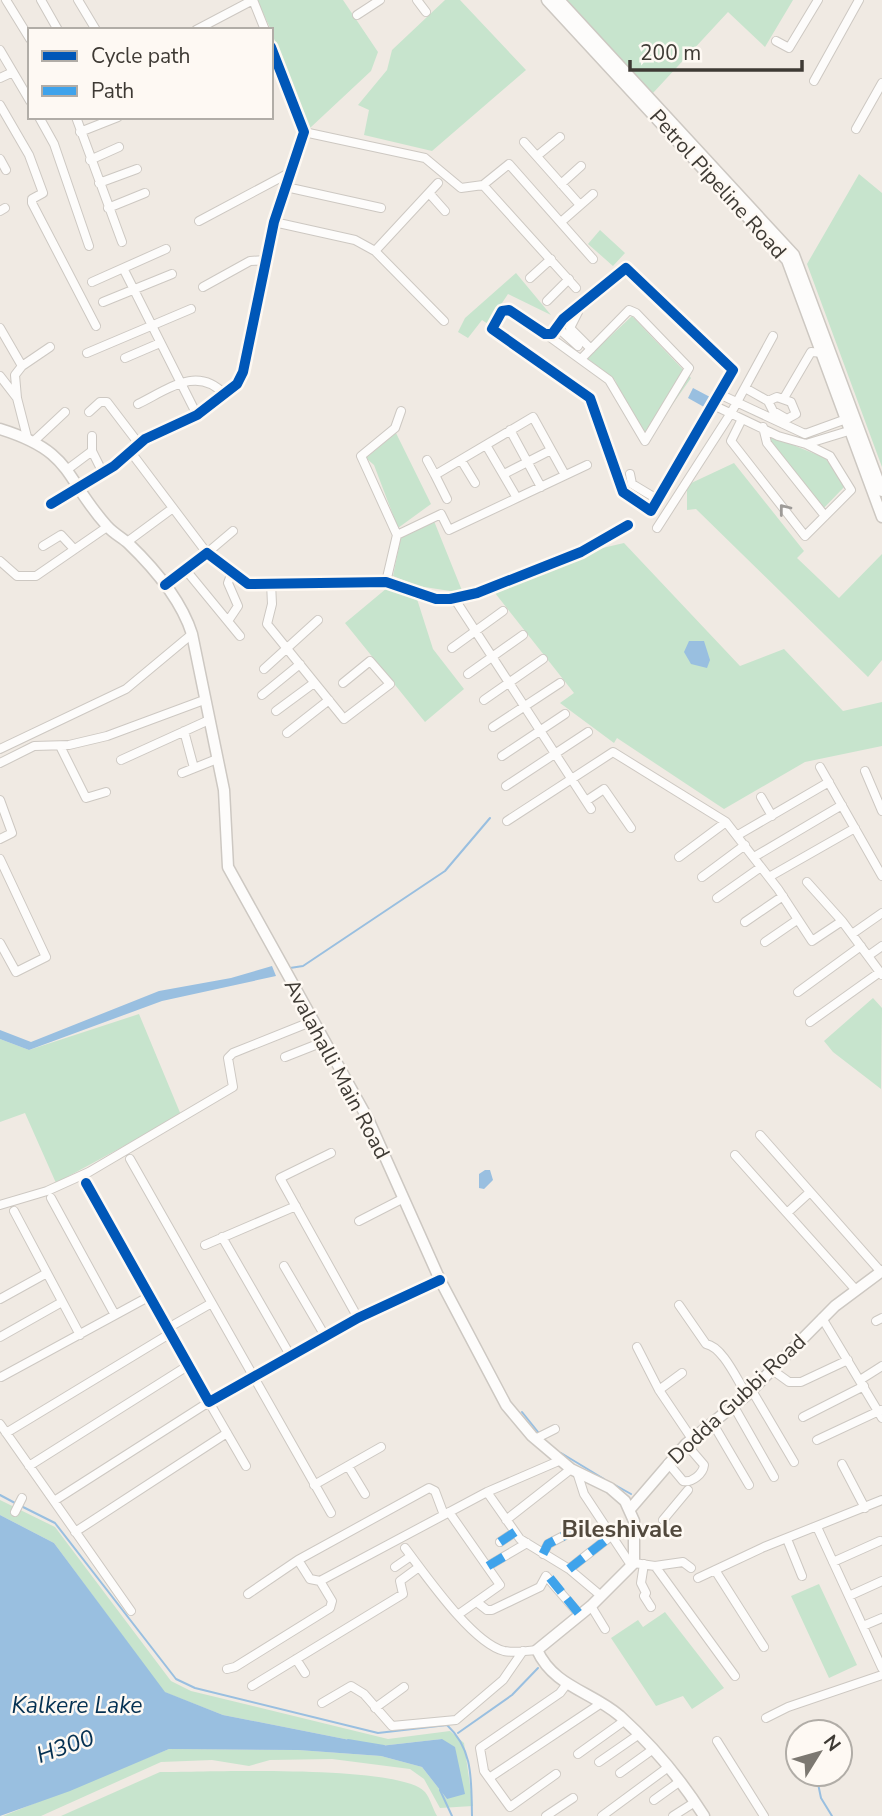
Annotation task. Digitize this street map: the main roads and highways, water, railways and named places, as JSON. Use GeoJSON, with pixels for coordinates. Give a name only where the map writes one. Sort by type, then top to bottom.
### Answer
{"type":"FeatureCollection","features":[{"type":"Feature","properties":{"kind":"main road","name":"Petrol Pipeline Road"},"geometry":{"type":"LineString","coordinates":[[547,0],[586,35]]}},
{"type":"Feature","properties":{"kind":"main road","name":"Petrol Pipeline Road"},"geometry":{"type":"LineString","coordinates":[[559,0],[586,35],[787,260],[851,417],[882,517]]}},
{"type":"Feature","properties":{"kind":"main road","name":"Avalahalli Main Road"},"geometry":{"type":"LineString","coordinates":[[0,429],[30,439],[68,469],[107,527],[127,542],[182,609],[192,634],[224,790],[228,867],[281,958],[288,977],[323,1042],[369,1121],[440,1280],[506,1405],[536,1440],[574,1470],[610,1488],[631,1508]]}},
{"type":"Feature","properties":{"kind":"main road","name":"Petrol Pipeline Road"},"geometry":{"type":"LineString","coordinates":[[855,429],[882,491]]}},
{"type":"Feature","properties":{"kind":"main road","name":"Dodda Gubbi Road"},"geometry":{"type":"LineString","coordinates":[[631,1508],[689,1441],[749,1392],[822,1318],[855,1289],[881,1271]]}},
{"type":"Feature","properties":{"kind":"main road"},"geometry":{"type":"LineString","coordinates":[[631,1508],[636,1564],[591,1606],[537,1650],[543,1663],[566,1685],[624,1721],[652,1750],[704,1816]]}},
{"type":"Feature","properties":{"kind":"water"},"geometry":{"type":"Polygon","coordinates":[[[693,388],[710,397],[704,407],[688,398],[693,388]]]}},
{"type":"Feature","properties":{"kind":"water"},"geometry":{"type":"Polygon","coordinates":[[[689,641],[704,641],[710,660],[707,668],[691,664],[684,652],[689,641]]]}},
{"type":"Feature","properties":{"kind":"water"},"geometry":{"type":"Polygon","coordinates":[[[272,966],[276,976],[162,1001],[29,1050],[0,1039],[0,1030],[31,1042],[159,991],[231,978],[272,966]]]}},
{"type":"Feature","properties":{"kind":"water"},"geometry":{"type":"Polygon","coordinates":[[[490,1170],[493,1180],[484,1189],[479,1188],[479,1174],[490,1170]]]}},
{"type":"Feature","properties":{"kind":"water","name":"Kalkere Lake"},"geometry":{"type":"Polygon","coordinates":[[[0,1515],[54,1543],[165,1692],[223,1715],[380,1746],[442,1739],[455,1747],[465,1794],[447,1799],[422,1767],[381,1756],[298,1750],[169,1749],[70,1791],[0,1816],[0,1515]]]}},
{"type":"Feature","properties":{"kind":"waterway"},"geometry":{"type":"LineString","coordinates":[[290,968],[303,966],[445,871],[490,818]]}},
{"type":"Feature","properties":{"kind":"waterway"},"geometry":{"type":"LineString","coordinates":[[522,1412],[538,1432]]}},
{"type":"Feature","properties":{"kind":"waterway"},"geometry":{"type":"LineString","coordinates":[[561,1453],[604,1479]]}},
{"type":"Feature","properties":{"kind":"waterway"},"geometry":{"type":"LineString","coordinates":[[615,1485],[631,1494]]}},
{"type":"Feature","properties":{"kind":"waterway"},"geometry":{"type":"LineString","coordinates":[[0,1495],[15,1503]]}},
{"type":"Feature","properties":{"kind":"waterway"},"geometry":{"type":"LineString","coordinates":[[23,1507],[55,1523],[176,1679],[195,1688],[378,1733],[447,1725],[456,1735],[467,1756],[471,1778],[472,1816]]}},
{"type":"Feature","properties":{"kind":"waterway"},"geometry":{"type":"LineString","coordinates":[[458,1733],[512,1695],[538,1668]]}},
{"type":"Feature","properties":{"kind":"waterway"},"geometry":{"type":"LineString","coordinates":[[348,1740],[384,1746]]}},
{"type":"Feature","properties":{"kind":"waterway"},"geometry":{"type":"LineString","coordinates":[[819,1788],[821,1798],[832,1816]]}},
{"type":"Feature","properties":{"kind":"waterway"},"geometry":{"type":"LineString","coordinates":[[440,1790],[452,1816]]}},
{"type":"Feature","properties":{"kind":"district","name":"Bileshivale"},"geometry":{"type":"Point","coordinates":[622,1529]}},
{"type":"Feature","properties":{"kind":"water label","name":"H300"},"geometry":{"type":"Point","coordinates":[65,1746]}}]}
